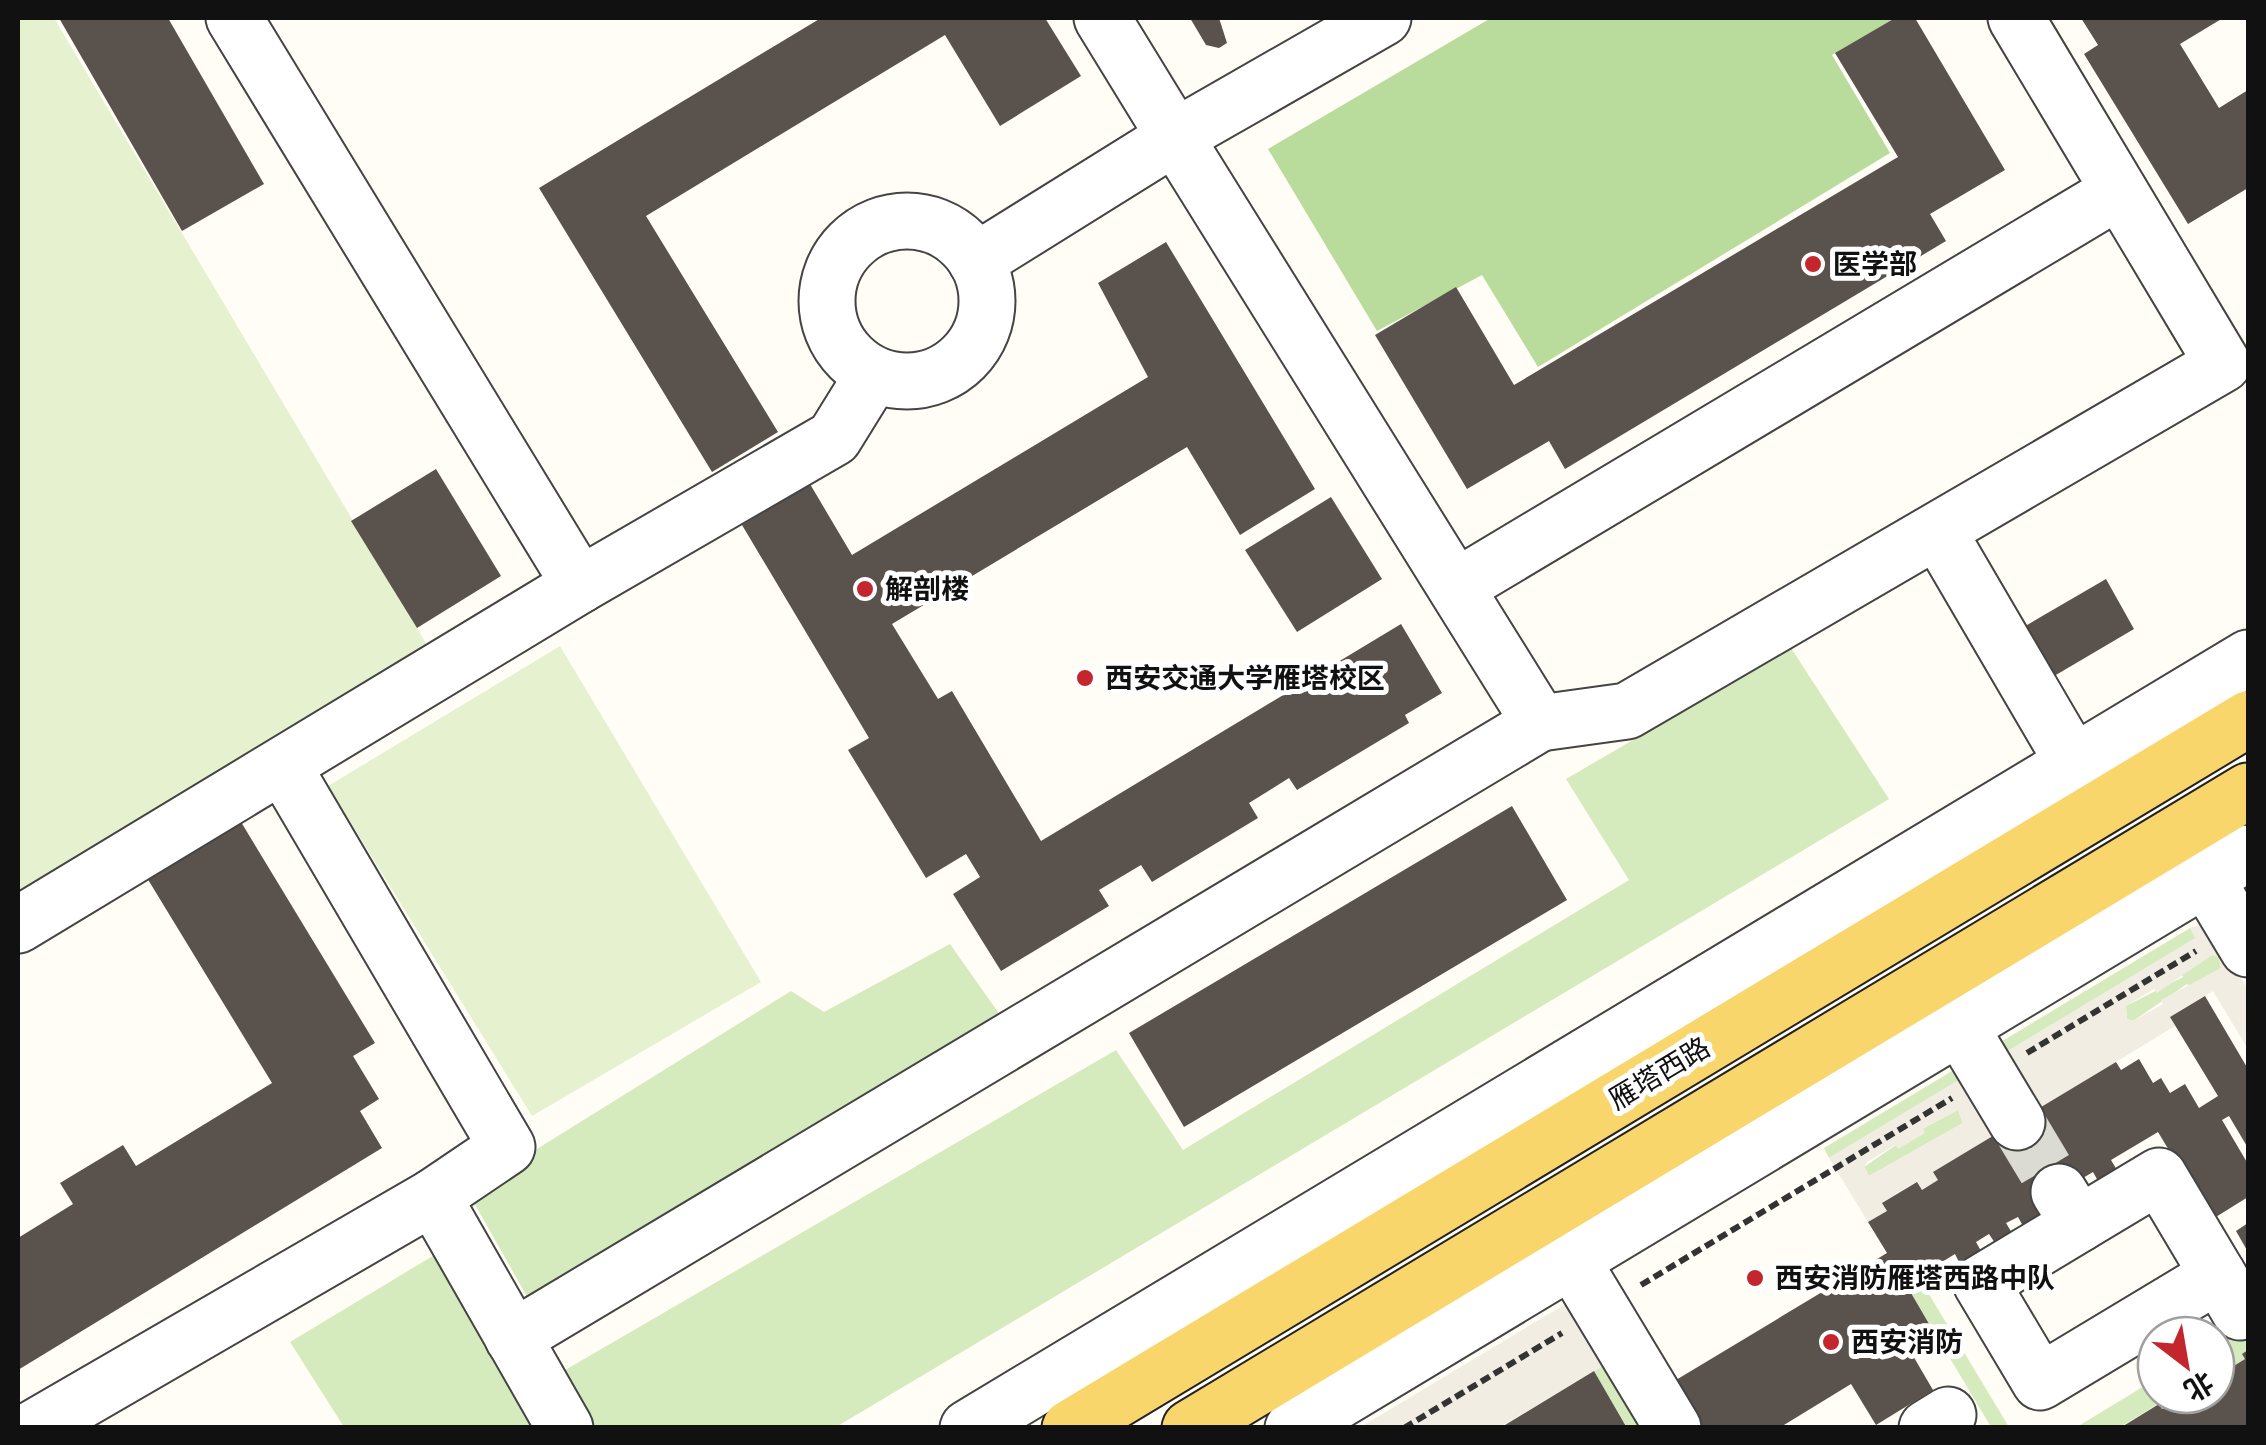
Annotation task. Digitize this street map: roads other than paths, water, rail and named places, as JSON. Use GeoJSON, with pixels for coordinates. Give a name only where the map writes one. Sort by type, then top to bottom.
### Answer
{"type":"FeatureCollection","features":[{"type":"Feature","properties":{"kind":"main road","name":"雁塔西路"},"geometry":{"type":"LineString","coordinates":[[1070,1428],[2087,786],[2248,719]]}},
{"type":"Feature","properties":{"kind":"main road"},"geometry":{"type":"LineString","coordinates":[[1190,1428],[1558,1237],[2211,855],[2248,791]]}},
{"type":"Feature","properties":{"kind":"street"},"geometry":{"type":"LineString","coordinates":[[234,18],[580,585]]}},
{"type":"Feature","properties":{"kind":"street"},"geometry":{"type":"LineString","coordinates":[[1102,18],[1540,723]]}},
{"type":"Feature","properties":{"kind":"street"},"geometry":{"type":"LineString","coordinates":[[976,261],[1175,137],[1383,18]]}},
{"type":"Feature","properties":{"kind":"street"},"geometry":{"type":"LineString","coordinates":[[514,1338],[1540,723],[1627,711],[1939,533],[2223,364],[2016,18]]}},
{"type":"Feature","properties":{"kind":"street"},"geometry":{"type":"LineString","coordinates":[[1458,586],[2119,192]]}},
{"type":"Feature","properties":{"kind":"street"},"geometry":{"type":"LineString","coordinates":[[923,222],[948,232],[976,261],[988,301],[983,328],[969,352],[948,370],[924,380],[898,381],[874,375],[852,360],[836,340],[828,317],[827,292],[834,267],[848,246],[882,226],[923,222]]}},
{"type":"Feature","properties":{"kind":"street"},"geometry":{"type":"LineString","coordinates":[[18,925],[580,585],[834,438],[874,375]]}},
{"type":"Feature","properties":{"kind":"street"},"geometry":{"type":"LineString","coordinates":[[1939,533],[2087,786]]}},
{"type":"Feature","properties":{"kind":"street"},"geometry":{"type":"LineString","coordinates":[[968,1428],[2087,786],[2248,658]]}},
{"type":"Feature","properties":{"kind":"street"},"geometry":{"type":"LineString","coordinates":[[34,1428],[433,1197],[507,1147],[283,766]]}},
{"type":"Feature","properties":{"kind":"street"},"geometry":{"type":"LineString","coordinates":[[1293,1428],[1558,1237],[1960,1026],[2211,855],[2242,938]]}},
{"type":"Feature","properties":{"kind":"street"},"geometry":{"type":"LineString","coordinates":[[1960,1026],[2017,1122]]}},
{"type":"Feature","properties":{"kind":"street"},"geometry":{"type":"LineString","coordinates":[[2159,1176],[2233,1291],[2040,1382],[1981,1283],[2069,1208],[2159,1176]]}},
{"type":"Feature","properties":{"kind":"street"},"geometry":{"type":"LineString","coordinates":[[433,1197],[565,1428]]}},
{"type":"Feature","properties":{"kind":"street"},"geometry":{"type":"LineString","coordinates":[[1558,1237],[1673,1428]]}},
{"type":"Feature","properties":{"kind":"tunnel"},"geometry":{"type":"LineString","coordinates":[[2017,1122],[2059,1192]]}},
{"type":"Feature","properties":{"kind":"place","name":"医学部"},"geometry":{"type":"Point","coordinates":[1813,264]}},
{"type":"Feature","properties":{"kind":"place","name":"解剖楼"},"geometry":{"type":"Point","coordinates":[865,589]}},
{"type":"Feature","properties":{"kind":"place","name":"西安交通大学雁塔校区"},"geometry":{"type":"Point","coordinates":[1085,678]}},
{"type":"Feature","properties":{"kind":"place","name":"西安消防雁塔西路中队"},"geometry":{"type":"Point","coordinates":[1755,1278]}},
{"type":"Feature","properties":{"kind":"place","name":"西安消防"},"geometry":{"type":"Point","coordinates":[1831,1342]}}]}
